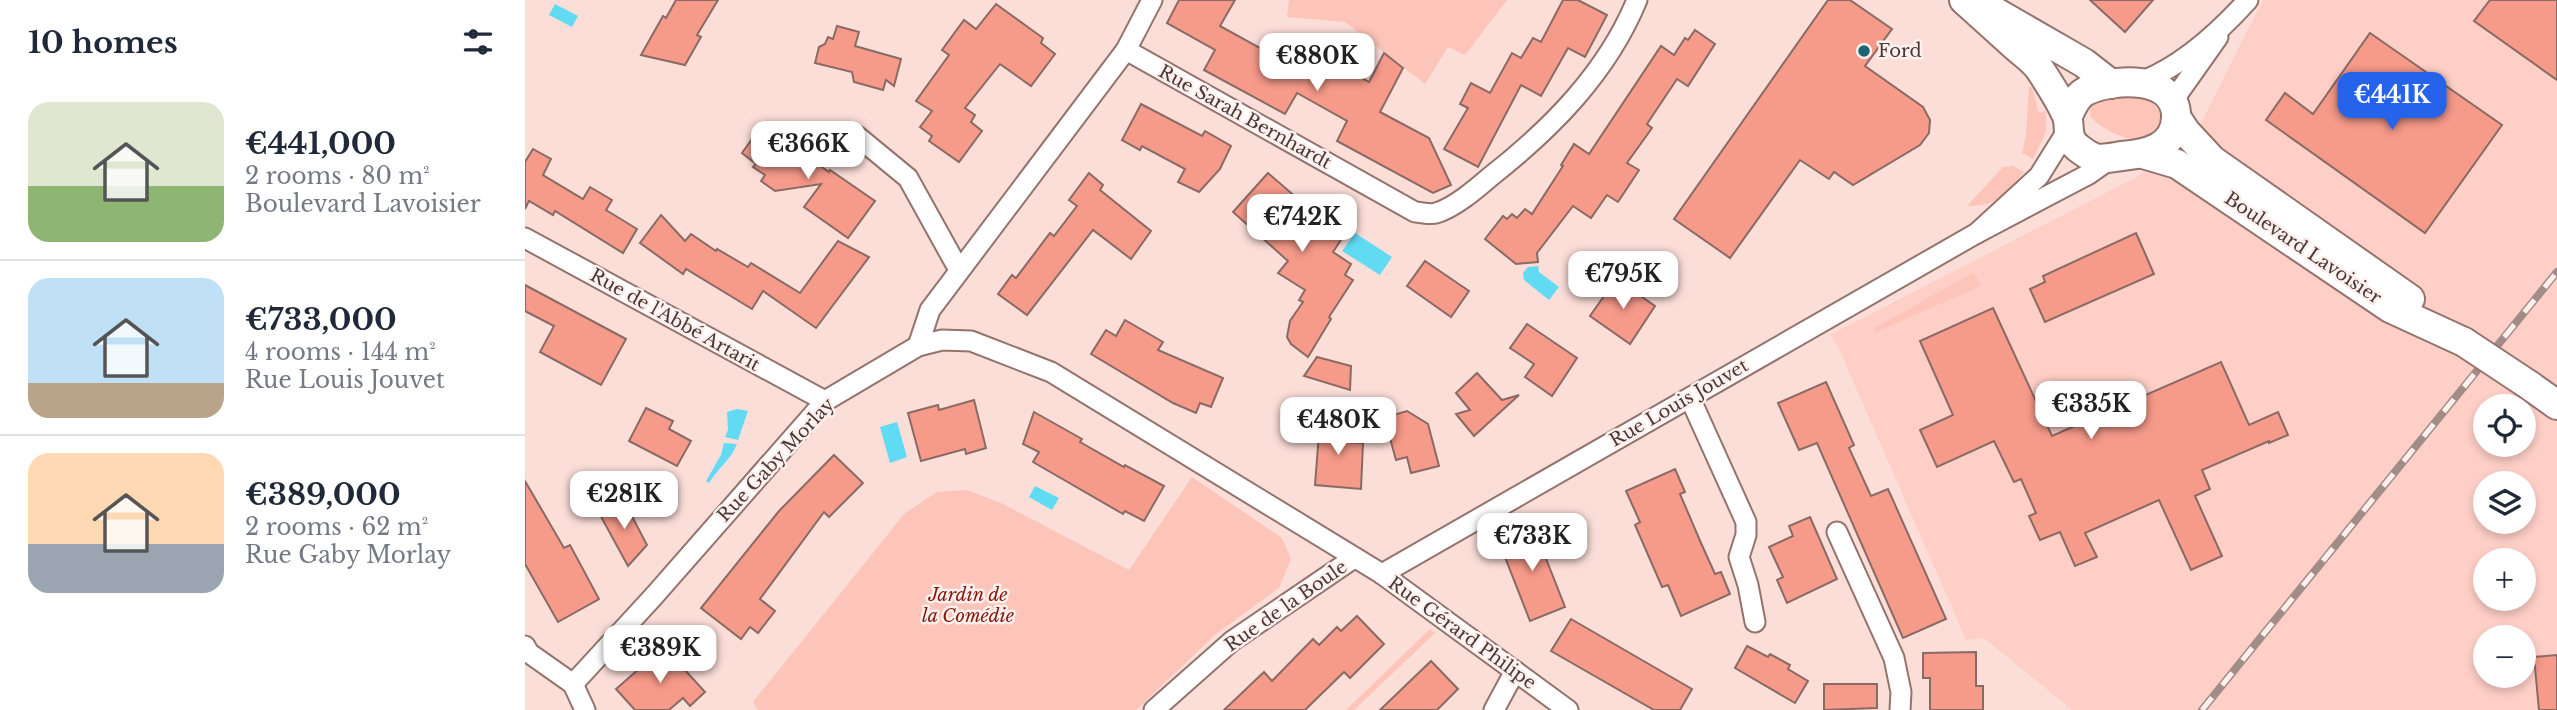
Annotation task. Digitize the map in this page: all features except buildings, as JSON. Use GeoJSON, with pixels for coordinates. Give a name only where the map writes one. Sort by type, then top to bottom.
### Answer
{"type":"FeatureCollection","features":[{"type":"Feature","properties":{"kind":"main road","name":"Boulevard Lavoisier"},"geometry":{"type":"LineString","coordinates":[[1964,0],[2037,66],[2075,145],[2085,153],[2096,158],[2113,157],[2143,154],[2161,147],[2172,134],[2174,109]]}},
{"type":"Feature","properties":{"kind":"main road"},"geometry":{"type":"LineString","coordinates":[[1975,0],[2084,63],[2111,84]]}},
{"type":"Feature","properties":{"kind":"main road","name":"Boulevard Lavoisier"},"geometry":{"type":"LineString","coordinates":[[2143,81],[2156,86],[2174,109],[2186,132],[2213,160],[2403,293],[2464,342],[2557,405]]}},
{"type":"Feature","properties":{"kind":"main road"},"geometry":{"type":"LineString","coordinates":[[2067,124],[2073,103],[2084,92],[2111,84],[2143,81]]}},
{"type":"Feature","properties":{"kind":"main road","name":"Boulevard Lavoisier"},"geometry":{"type":"LineString","coordinates":[[2143,154],[2178,164],[2390,308],[2464,342]]}},
{"type":"Feature","properties":{"kind":"street"},"geometry":{"type":"LineString","coordinates":[[918,346],[930,310],[1126,50],[1151,0]]}},
{"type":"Feature","properties":{"kind":"street","name":"Rue Sarah Bernhardt"},"geometry":{"type":"LineString","coordinates":[[1126,50],[1415,212],[1435,214],[1468,195],[1531,145],[1569,105],[1587,85],[1637,0]]}},
{"type":"Feature","properties":{"kind":"street"},"geometry":{"type":"LineString","coordinates":[[2143,81],[2167,72],[2241,7]]}},
{"type":"Feature","properties":{"kind":"street"},"geometry":{"type":"LineString","coordinates":[[2174,109],[2241,7]]}},
{"type":"Feature","properties":{"kind":"street","name":"Rue Louis Jouvet"},"geometry":{"type":"LineString","coordinates":[[1977,233],[2039,176],[2067,124]]}},
{"type":"Feature","properties":{"kind":"street"},"geometry":{"type":"LineString","coordinates":[[857,136],[908,178],[958,271]]}},
{"type":"Feature","properties":{"kind":"street","name":"Rue Louis Jouvet"},"geometry":{"type":"LineString","coordinates":[[1382,574],[1977,233],[2089,174],[2113,157]]}},
{"type":"Feature","properties":{"kind":"street","name":"Rue de l'Abbé Artarit"},"geometry":{"type":"LineString","coordinates":[[525,238],[825,401]]}},
{"type":"Feature","properties":{"kind":"street","name":"Rue Gaby Morlay"},"geometry":{"type":"LineString","coordinates":[[573,684],[825,401],[918,346],[941,340],[971,341],[1051,372],[1354,558]]}},
{"type":"Feature","properties":{"kind":"street"},"geometry":{"type":"LineString","coordinates":[[1690,398],[1746,522],[1746,535],[1739,558],[1748,585],[1755,622]]}},
{"type":"Feature","properties":{"kind":"street"},"geometry":{"type":"LineString","coordinates":[[1837,532],[1894,658],[1901,692],[1901,710]]}},
{"type":"Feature","properties":{"kind":"street","name":"Rue Gérard Philipe"},"geometry":{"type":"LineString","coordinates":[[1354,558],[1382,574],[1568,710]]}},
{"type":"Feature","properties":{"kind":"street","name":"Rue de la Boule"},"geometry":{"type":"LineString","coordinates":[[1154,710],[1232,641],[1354,558]]}},
{"type":"Feature","properties":{"kind":"street"},"geometry":{"type":"LineString","coordinates":[[525,646],[529,653],[573,684],[585,710]]}},
{"type":"Feature","properties":{"kind":"street"},"geometry":{"type":"LineString","coordinates":[[1494,710],[1515,671]]}},
{"type":"Feature","properties":{"kind":"shaded area"},"geometry":{"type":"Polygon","coordinates":[[[2263,0],[2557,0],[2557,710],[2072,710],[1984,638],[1966,640],[1839,349],[1830,335],[2187,151],[2263,0]]]}},
{"type":"Feature","properties":{"kind":"green space"},"geometry":{"type":"Polygon","coordinates":[[[1289,0],[1507,0],[1465,55],[1448,47],[1425,84],[1345,22],[1287,17],[1289,0]]]}},
{"type":"Feature","properties":{"kind":"green space"},"geometry":{"type":"Polygon","coordinates":[[[2029,87],[2032,87],[2039,113],[2046,111],[2046,132],[2033,159],[2022,153],[2029,87]]]}},
{"type":"Feature","properties":{"kind":"green space"},"geometry":{"type":"Polygon","coordinates":[[[2130,93],[2149,98],[2161,111],[2161,126],[2156,135],[2135,140],[2123,137],[2099,125],[2091,117],[2089,106],[2097,98],[2130,93]]]}},
{"type":"Feature","properties":{"kind":"green space"},"geometry":{"type":"Polygon","coordinates":[[[2013,166],[2024,172],[2006,192],[1987,204],[1967,206],[2003,167],[2013,166]]]}},
{"type":"Feature","properties":{"kind":"green space"},"geometry":{"type":"Polygon","coordinates":[[[1974,272],[1981,286],[1876,332],[1875,328],[1974,272]]]}},
{"type":"Feature","properties":{"kind":"green space","name":"Jardin de la Comédie"},"geometry":{"type":"Polygon","coordinates":[[[1192,477],[1282,538],[1291,559],[1279,588],[1216,634],[1136,710],[758,710],[753,702],[905,513],[937,492],[967,490],[1001,503],[1129,570],[1192,477]]]}},
{"type":"Feature","properties":{"kind":"green space"},"geometry":{"type":"Polygon","coordinates":[[[1430,629],[1435,633],[1354,710],[1346,710],[1430,629]]]}},
{"type":"Feature","properties":{"kind":"water"},"geometry":{"type":"Polygon","coordinates":[[[555,4],[578,16],[572,27],[549,15],[555,4]]]}},
{"type":"Feature","properties":{"kind":"water"},"geometry":{"type":"Polygon","coordinates":[[[1355,233],[1392,257],[1380,275],[1342,251],[1355,233]]]}},
{"type":"Feature","properties":{"kind":"water"},"geometry":{"type":"Polygon","coordinates":[[[1538,266],[1539,272],[1559,287],[1549,300],[1524,280],[1523,273],[1528,267],[1538,266]]]}},
{"type":"Feature","properties":{"kind":"water"},"geometry":{"type":"Polygon","coordinates":[[[737,409],[748,411],[738,440],[725,437],[728,430],[727,412],[737,409]]]}},
{"type":"Feature","properties":{"kind":"water"},"geometry":{"type":"Polygon","coordinates":[[[897,422],[907,457],[890,463],[880,427],[897,422]]]}},
{"type":"Feature","properties":{"kind":"water"},"geometry":{"type":"Polygon","coordinates":[[[724,443],[737,444],[709,483],[706,481],[721,455],[724,443]]]}},
{"type":"Feature","properties":{"kind":"water"},"geometry":{"type":"Polygon","coordinates":[[[1035,486],[1059,498],[1052,510],[1029,497],[1035,486]]]}},
{"type":"Feature","properties":{"kind":"railway"},"geometry":{"type":"LineString","coordinates":[[2202,710],[2557,272]]}},
{"type":"Feature","properties":{"kind":"place","name":"Ford"},"geometry":{"type":"Point","coordinates":[1864,51]}}]}
